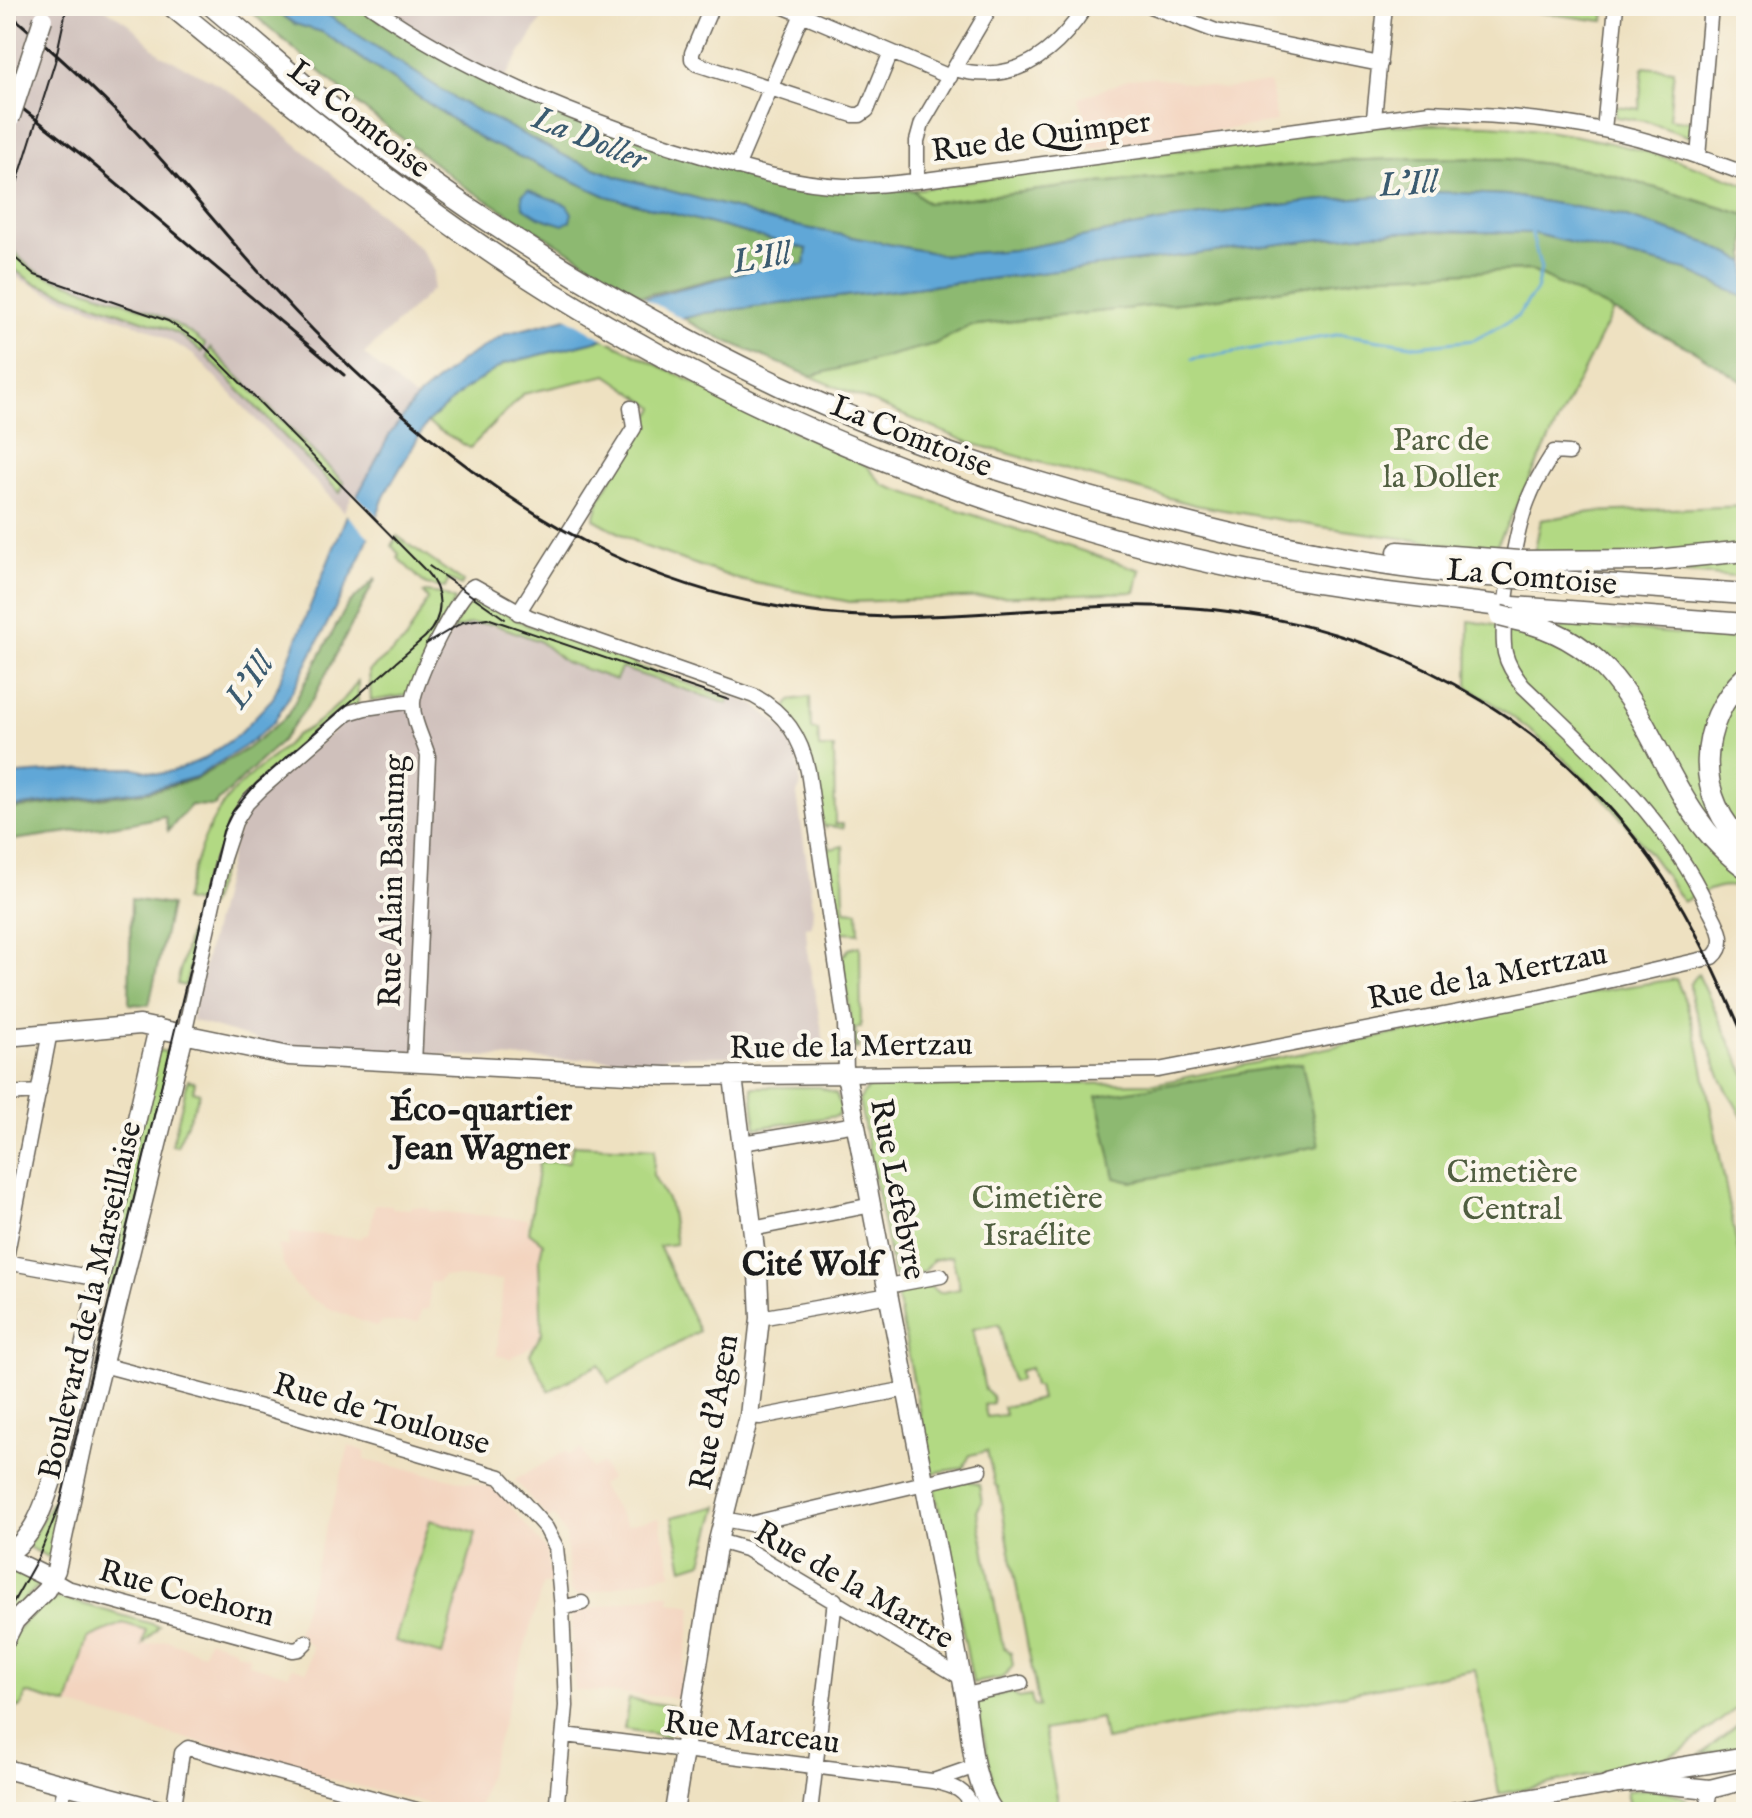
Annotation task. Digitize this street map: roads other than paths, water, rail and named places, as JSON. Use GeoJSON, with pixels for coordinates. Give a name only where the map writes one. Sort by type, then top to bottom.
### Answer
{"type":"FeatureCollection","features":[{"type":"Feature","properties":{"kind":"highway","name":"La Comtoise"},"geometry":{"type":"LineString","coordinates":[[172,6],[309,119],[415,200],[550,291],[660,355],[867,454],[1098,534],[1315,583],[1506,612],[1746,624]]}},
{"type":"Feature","properties":{"kind":"highway","name":"La Comtoise"},"geometry":{"type":"LineString","coordinates":[[212,6],[324,101],[514,237],[587,282],[699,344],[782,386],[882,429],[960,458],[1093,499],[1200,527],[1290,546],[1331,544],[1511,569],[1746,594]]}},
{"type":"Feature","properties":{"kind":"highway"},"geometry":{"type":"LineString","coordinates":[[1511,569],[1746,551]]}},
{"type":"Feature","properties":{"kind":"highway"},"geometry":{"type":"LineString","coordinates":[[1506,612],[1568,640],[1604,667],[1634,704],[1701,826],[1746,868]]}},
{"type":"Feature","properties":{"kind":"highway"},"geometry":{"type":"LineString","coordinates":[[1746,676],[1731,691],[1716,714],[1709,738],[1707,769],[1718,810],[1746,845]]}},
{"type":"Feature","properties":{"kind":"highway"},"geometry":{"type":"LineString","coordinates":[[1608,1785],[1672,1769],[1746,1757]]}},
{"type":"Feature","properties":{"kind":"main road"},"geometry":{"type":"LineString","coordinates":[[8,124],[44,12]]}},
{"type":"Feature","properties":{"kind":"main road","name":"Rue de la Mertzau"},"geometry":{"type":"LineString","coordinates":[[6,1037],[124,1025],[158,1028],[289,1056],[666,1076],[846,1074]]}},
{"type":"Feature","properties":{"kind":"main road","name":"Boulevard de la Marseillaise"},"geometry":{"type":"LineString","coordinates":[[6,1556],[21,1546],[32,1530],[48,1494],[158,1028]]}},
{"type":"Feature","properties":{"kind":"main road","name":"Boulevard de la Marseillaise"},"geometry":{"type":"LineString","coordinates":[[53,1580],[184,1035]]}},
{"type":"Feature","properties":{"kind":"main road","name":"Rue Lefèbvre"},"geometry":{"type":"LineString","coordinates":[[846,1074],[964,1686],[976,1766],[978,1806]]}},
{"type":"Feature","properties":{"kind":"main road","name":"Rue d'Agen"},"geometry":{"type":"LineString","coordinates":[[674,1812],[718,1541],[749,1416],[760,1318],[758,1273],[733,1077]]}},
{"type":"Feature","properties":{"kind":"main road"},"geometry":{"type":"LineString","coordinates":[[80,1360],[103,1365]]}},
{"type":"Feature","properties":{"kind":"main road"},"geometry":{"type":"LineString","coordinates":[[6,1556],[53,1580],[11,1619],[6,1639]]}},
{"type":"Feature","properties":{"kind":"main road"},"geometry":{"type":"LineString","coordinates":[[6,1769],[170,1812]]}},
{"type":"Feature","properties":{"kind":"main road"},"geometry":{"type":"LineString","coordinates":[[1452,1812],[1608,1785],[1640,1782],[1710,1789],[1746,1780]]}},
{"type":"Feature","properties":{"kind":"main road"},"geometry":{"type":"LineString","coordinates":[[978,1806],[994,1812]]}},
{"type":"Feature","properties":{"kind":"street","name":"Rue de Quimper"},"geometry":{"type":"LineString","coordinates":[[371,6],[420,38],[528,93],[619,130],[786,179],[845,186],[917,181],[1430,112],[1486,115],[1604,130],[1746,174]]}},
{"type":"Feature","properties":{"kind":"street"},"geometry":{"type":"LineString","coordinates":[[712,6],[692,59],[697,64],[853,115],[867,110],[891,52]]}},
{"type":"Feature","properties":{"kind":"street"},"geometry":{"type":"LineString","coordinates":[[782,6],[891,52],[952,73],[992,76],[1014,70],[1060,41],[1086,6]]}},
{"type":"Feature","properties":{"kind":"street"},"geometry":{"type":"LineString","coordinates":[[917,181],[919,129],[991,6]]}},
{"type":"Feature","properties":{"kind":"street"},"geometry":{"type":"LineString","coordinates":[[1150,6],[1216,31],[1380,64]]}},
{"type":"Feature","properties":{"kind":"street"},"geometry":{"type":"LineString","coordinates":[[1374,118],[1385,6]]}},
{"type":"Feature","properties":{"kind":"street"},"geometry":{"type":"LineString","coordinates":[[1604,130],[1616,6]]}},
{"type":"Feature","properties":{"kind":"street"},"geometry":{"type":"LineString","coordinates":[[1698,157],[1711,6]]}},
{"type":"Feature","properties":{"kind":"street"},"geometry":{"type":"LineString","coordinates":[[737,167],[802,14]]}},
{"type":"Feature","properties":{"kind":"street"},"geometry":{"type":"LineString","coordinates":[[518,613],[634,428],[631,408]]}},
{"type":"Feature","properties":{"kind":"street","name":"Rue de la Mertzau"},"geometry":{"type":"LineString","coordinates":[[846,1074],[1158,1070],[1537,997],[1713,957],[1720,950],[1722,941],[1718,927],[1687,868],[1643,805],[1523,686],[1506,656],[1504,628],[1514,549],[1529,496],[1554,452],[1569,453]]}},
{"type":"Feature","properties":{"kind":"street","name":"Rue Lefèbvre"},"geometry":{"type":"LineString","coordinates":[[413,701],[418,679],[460,599],[469,588],[479,587],[518,613],[754,696],[774,708],[792,728],[802,747],[808,771],[845,1023],[846,1074]]}},
{"type":"Feature","properties":{"kind":"street"},"geometry":{"type":"LineString","coordinates":[[184,1035],[223,858],[235,822],[247,803],[348,713],[413,701]]}},
{"type":"Feature","properties":{"kind":"street","name":"Rue Alain Bashung"},"geometry":{"type":"LineString","coordinates":[[413,701],[428,756],[414,1064]]}},
{"type":"Feature","properties":{"kind":"street"},"geometry":{"type":"LineString","coordinates":[[50,1032],[6,1260],[100,1279]]}},
{"type":"Feature","properties":{"kind":"street"},"geometry":{"type":"LineString","coordinates":[[6,1094],[39,1092]]}},
{"type":"Feature","properties":{"kind":"street"},"geometry":{"type":"LineString","coordinates":[[742,1143],[856,1124]]}},
{"type":"Feature","properties":{"kind":"street"},"geometry":{"type":"LineString","coordinates":[[752,1229],[872,1205]]}},
{"type":"Feature","properties":{"kind":"street"},"geometry":{"type":"LineString","coordinates":[[760,1318],[941,1276]]}},
{"type":"Feature","properties":{"kind":"street","name":"Rue de Toulouse"},"geometry":{"type":"LineString","coordinates":[[103,1365],[496,1475],[553,1539],[562,1608],[565,1735],[556,1812]]}},
{"type":"Feature","properties":{"kind":"street"},"geometry":{"type":"LineString","coordinates":[[749,1416],[760,1417],[907,1389]]}},
{"type":"Feature","properties":{"kind":"street"},"geometry":{"type":"LineString","coordinates":[[723,1519],[750,1524],[980,1470]]}},
{"type":"Feature","properties":{"kind":"street","name":"Rue de la Martre"},"geometry":{"type":"LineString","coordinates":[[718,1541],[746,1549],[835,1600],[964,1686]]}},
{"type":"Feature","properties":{"kind":"street","name":"Rue Coehorn"},"geometry":{"type":"LineString","coordinates":[[53,1580],[77,1591],[293,1650],[306,1642]]}},
{"type":"Feature","properties":{"kind":"street"},"geometry":{"type":"LineString","coordinates":[[810,1812],[835,1600]]}},
{"type":"Feature","properties":{"kind":"street"},"geometry":{"type":"LineString","coordinates":[[562,1608],[582,1603]]}},
{"type":"Feature","properties":{"kind":"street"},"geometry":{"type":"LineString","coordinates":[[964,1686],[1021,1683]]}},
{"type":"Feature","properties":{"kind":"street","name":"Rue Marceau"},"geometry":{"type":"LineString","coordinates":[[565,1735],[932,1781],[958,1787],[978,1806]]}},
{"type":"Feature","properties":{"kind":"street"},"geometry":{"type":"LineString","coordinates":[[170,1812],[182,1753],[188,1748],[424,1812]]}},
{"type":"Feature","properties":{"kind":"street","name":"Rue Marceau"},"geometry":{"type":"LineString","coordinates":[[932,1781],[976,1766]]}},
{"type":"Feature","properties":{"kind":"street"},"geometry":{"type":"LineString","coordinates":[[59,1812],[66,1784]]}},
{"type":"Feature","properties":{"kind":"street"},"geometry":{"type":"LineString","coordinates":[[1706,1812],[1710,1789]]}},
{"type":"Feature","properties":{"kind":"water","name":"L'Ill"},"geometry":{"type":"Polygon","coordinates":[[[269,6],[314,6],[457,100],[571,159],[618,177],[737,209],[766,220],[944,255],[1014,250],[1164,221],[1311,201],[1438,192],[1507,195],[1620,215],[1707,243],[1746,262],[1746,298],[1686,270],[1531,233],[1373,233],[705,313],[504,364],[464,390],[427,423],[386,492],[360,559],[274,722],[247,745],[196,777],[148,790],[6,808],[6,775],[100,768],[135,768],[159,774],[205,758],[238,735],[273,698],[347,515],[390,434],[416,399],[462,360],[505,334],[776,264],[805,265],[807,249],[606,196],[483,140],[322,32],[295,24],[269,6]]]}},
{"type":"Feature","properties":{"kind":"water"},"geometry":{"type":"Polygon","coordinates":[[[528,190],[567,205],[572,213],[570,221],[563,225],[539,217],[523,207],[522,195],[528,190]]]}},
{"type":"Feature","properties":{"kind":"waterway"},"geometry":{"type":"LineString","coordinates":[[1192,359],[1342,334],[1418,346],[1474,340],[1517,317],[1536,290],[1541,269],[1531,232]]}},
{"type":"Feature","properties":{"kind":"tram line"},"geometry":{"type":"LineString","coordinates":[[6,218],[55,62],[67,6]]}},
{"type":"Feature","properties":{"kind":"tram line"},"geometry":{"type":"LineString","coordinates":[[6,238],[14,257],[35,275],[168,321],[201,343],[425,570],[436,586],[440,604],[436,621],[425,637],[256,784],[233,811],[223,831],[60,1504],[39,1556],[6,1615]]}},
{"type":"Feature","properties":{"kind":"tram line"},"geometry":{"type":"LineString","coordinates":[[429,566],[505,619]]}},
{"type":"Feature","properties":{"kind":"tram line"},"geometry":{"type":"LineString","coordinates":[[426,644],[463,622],[487,618],[729,700]]}},
{"type":"Feature","properties":{"kind":"railway"},"geometry":{"type":"LineString","coordinates":[[6,11],[71,68],[133,129],[276,291],[388,402],[472,470],[561,528],[606,552],[674,580],[780,607],[889,617],[1116,606],[1197,608],[1277,619],[1353,640],[1426,670],[1494,708],[1556,756],[1613,812],[1663,877],[1687,916],[1746,1041]]}},
{"type":"Feature","properties":{"kind":"railway"},"geometry":{"type":"LineString","coordinates":[[6,96],[82,155],[344,375]]}},
{"type":"Feature","properties":{"kind":"district","name":"Éco-quartier Jean Wagner"},"geometry":{"type":"Point","coordinates":[481,1128]}},
{"type":"Feature","properties":{"kind":"district","name":"Cité Wolf"},"geometry":{"type":"Point","coordinates":[811,1263]}},
{"type":"Feature","properties":{"kind":"water label","name":"La Doller"},"geometry":{"type":"Point","coordinates":[590,137]}},
{"type":"Feature","properties":{"kind":"park label","name":"Parc de la Doller"},"geometry":{"type":"Point","coordinates":[1441,458]}},
{"type":"Feature","properties":{"kind":"park label","name":"Cimetière Central"},"geometry":{"type":"Point","coordinates":[1512,1190]}},
{"type":"Feature","properties":{"kind":"park label","name":"Cimetière Israélite"},"geometry":{"type":"Point","coordinates":[1037,1216]}}]}
